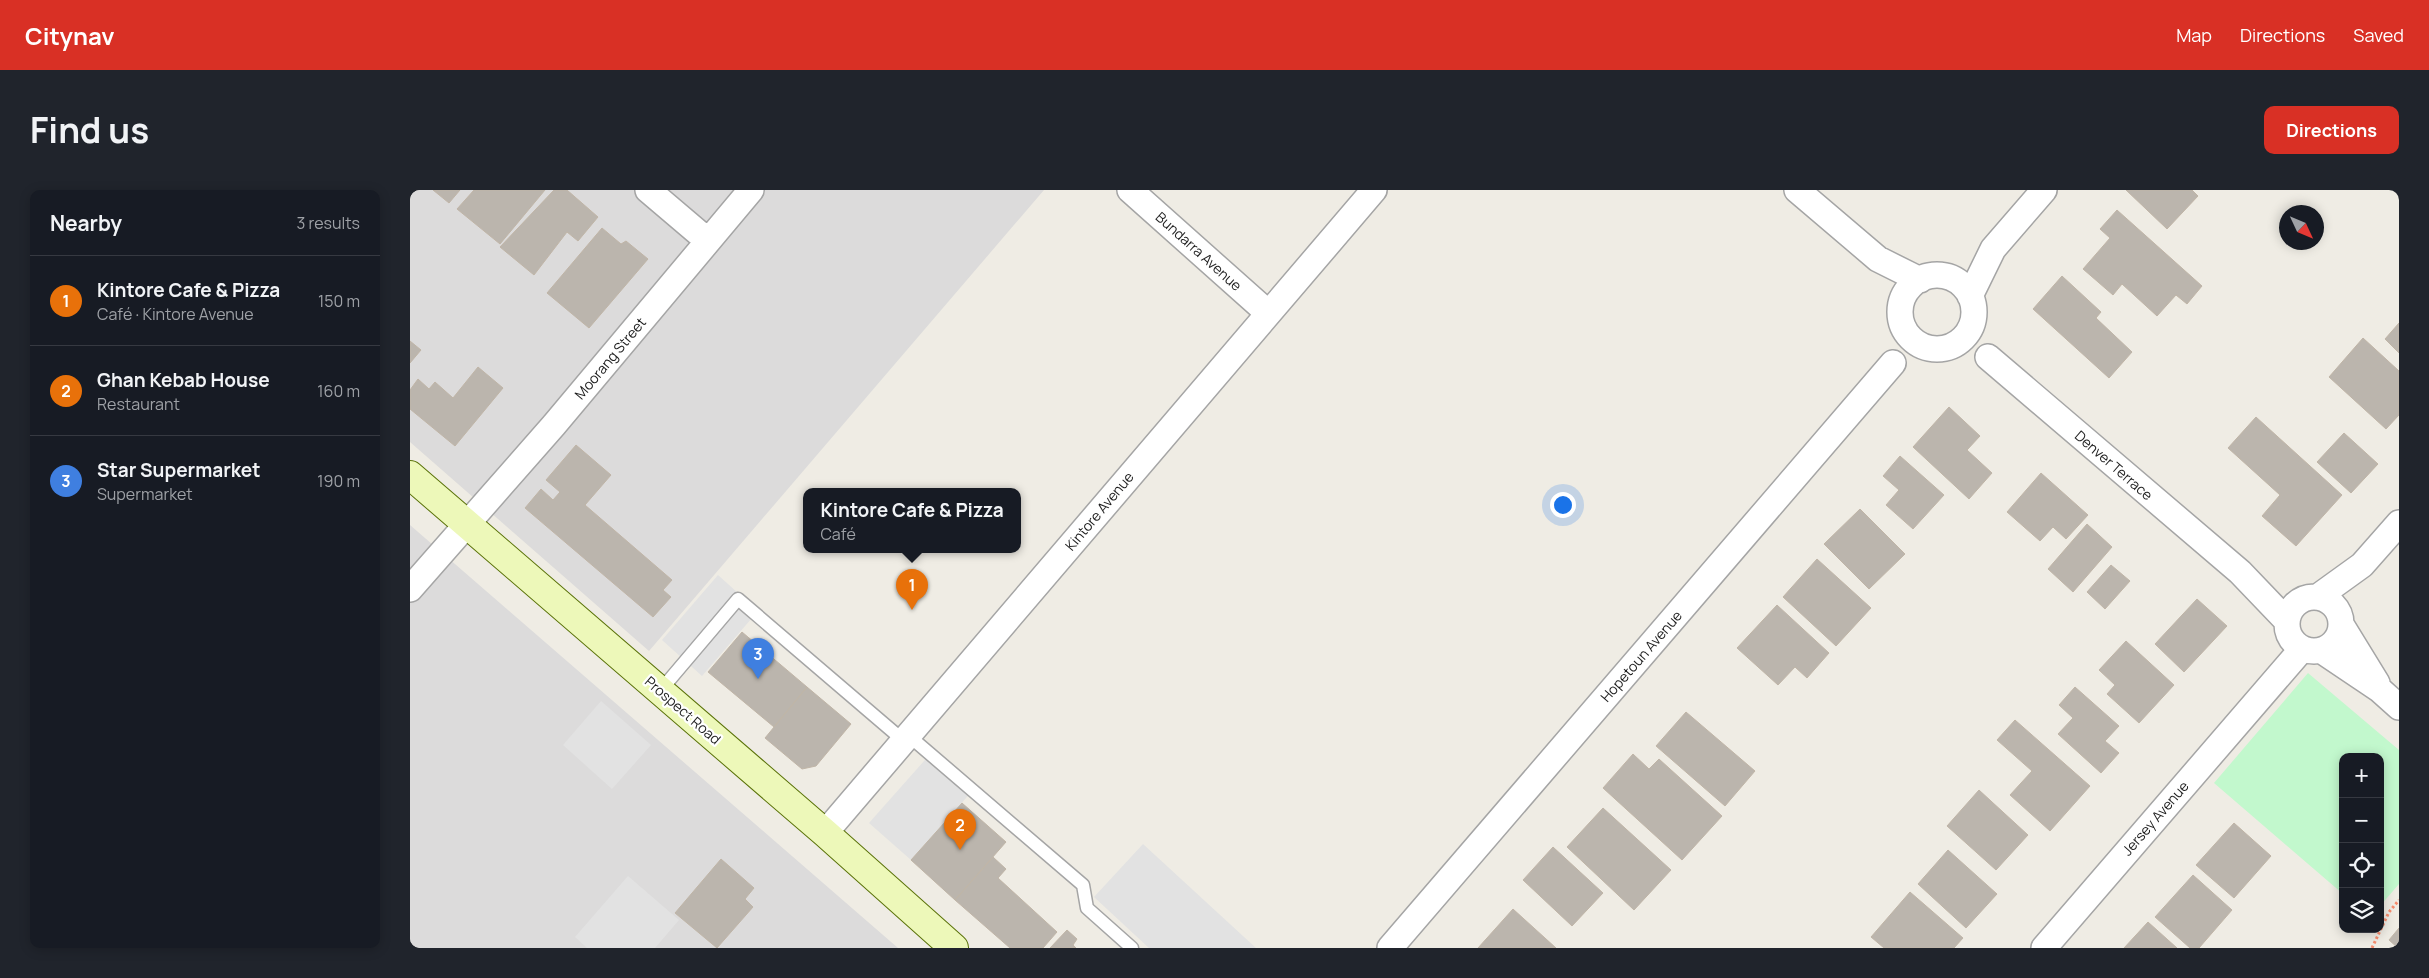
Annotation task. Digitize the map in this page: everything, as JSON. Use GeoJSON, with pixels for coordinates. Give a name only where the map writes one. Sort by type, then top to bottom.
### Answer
{"type":"FeatureCollection","features":[{"type":"Feature","properties":{"kind":"main road","name":"Prospect Road"},"geometry":{"type":"LineString","coordinates":[[410,475],[825,833],[954,948]]}},
{"type":"Feature","properties":{"kind":"street"},"geometry":{"type":"LineString","coordinates":[[648,190],[708,241]]}},
{"type":"Feature","properties":{"kind":"street","name":"Moorang Street"},"geometry":{"type":"LineString","coordinates":[[410,589],[564,413],[751,190]]}},
{"type":"Feature","properties":{"kind":"street","name":"Bundarra Avenue"},"geometry":{"type":"LineString","coordinates":[[1130,190],[1268,313]]}},
{"type":"Feature","properties":{"kind":"street","name":"Kintore Avenue"},"geometry":{"type":"LineString","coordinates":[[825,833],[1374,190]]}},
{"type":"Feature","properties":{"kind":"street"},"geometry":{"type":"LineString","coordinates":[[1797,190],[1878,259],[1920,280]]}},
{"type":"Feature","properties":{"kind":"street"},"geometry":{"type":"LineString","coordinates":[[1970,296],[1993,249],[2044,190]]}},
{"type":"Feature","properties":{"kind":"street"},"geometry":{"type":"LineString","coordinates":[[1945,276],[1964,287],[1970,296],[1974,308],[1972,321],[1962,339],[1954,345],[1942,349],[1929,349],[1917,344],[1908,336],[1902,324],[1900,316],[1902,299],[1906,291],[1920,280],[1928,277],[1945,276],[1993,249]]}},
{"type":"Feature","properties":{"kind":"street"},"geometry":{"type":"LineString","coordinates":[[1878,259],[1902,299]]}},
{"type":"Feature","properties":{"kind":"street","name":"Denver Terrace"},"geometry":{"type":"LineString","coordinates":[[1972,321],[1988,357]]}},
{"type":"Feature","properties":{"kind":"street","name":"Hopetoun Avenue"},"geometry":{"type":"LineString","coordinates":[[1390,948],[1893,363],[1902,324]]}},
{"type":"Feature","properties":{"kind":"street","name":"Denver Terrace"},"geometry":{"type":"LineString","coordinates":[[1954,345],[1988,357],[2240,572],[2299,638],[2380,690],[2399,707]]}},
{"type":"Feature","properties":{"kind":"street","name":"Hopetoun Avenue"},"geometry":{"type":"LineString","coordinates":[[1893,363],[1929,349]]}},
{"type":"Feature","properties":{"kind":"street"},"geometry":{"type":"LineString","coordinates":[[2362,565],[2342,622],[2330,646],[2299,638],[2292,606],[2309,598],[2362,565],[2399,523]]}},
{"type":"Feature","properties":{"kind":"street","name":"Denver Terrace"},"geometry":{"type":"LineString","coordinates":[[2240,572],[2309,598]]}},
{"type":"Feature","properties":{"kind":"street"},"geometry":{"type":"LineString","coordinates":[[2309,598],[2337,608],[2342,622]]}},
{"type":"Feature","properties":{"kind":"street","name":"Denver Terrace"},"geometry":{"type":"LineString","coordinates":[[2342,622],[2380,690]]}},
{"type":"Feature","properties":{"kind":"street","name":"Jersey Avenue"},"geometry":{"type":"LineString","coordinates":[[2044,948],[2266,689],[2299,638]]}},
{"type":"Feature","properties":{"kind":"lane"},"geometry":{"type":"LineString","coordinates":[[660,691],[738,599],[1083,885],[1087,908],[1132,948]]}},
{"type":"Feature","properties":{"kind":"path"},"geometry":{"type":"LineString","coordinates":[[2372,948],[2389,912],[2399,900]]}},
{"type":"Feature","properties":{"kind":"shaded area"},"geometry":{"type":"Polygon","coordinates":[[[410,190],[1044,190],[649,651],[410,442],[410,190]]]}},
{"type":"Feature","properties":{"kind":"shaded area"},"geometry":{"type":"Polygon","coordinates":[[[410,525],[898,948],[410,948],[410,525]]]}},
{"type":"Feature","properties":{"kind":"shaded area"},"geometry":{"type":"Polygon","coordinates":[[[718,575],[758,611],[702,676],[662,640],[718,575]]]}},
{"type":"Feature","properties":{"kind":"shaded area"},"geometry":{"type":"Polygon","coordinates":[[[601,701],[651,745],[612,789],[563,745],[601,701]]]}},
{"type":"Feature","properties":{"kind":"shaded area"},"geometry":{"type":"Polygon","coordinates":[[[932,752],[974,789],[911,860],[869,823],[932,752]]]}},
{"type":"Feature","properties":{"kind":"shaded area"},"geometry":{"type":"Polygon","coordinates":[[[1143,844],[1256,948],[1149,948],[1094,897],[1143,844]]]}},
{"type":"Feature","properties":{"kind":"shaded area"},"geometry":{"type":"Polygon","coordinates":[[[628,876],[679,920],[655,948],[587,948],[575,937],[628,876]]]}},
{"type":"Feature","properties":{"kind":"green space"},"geometry":{"type":"Polygon","coordinates":[[[2308,673],[2399,750],[2399,884],[2384,901],[2384,753],[2339,753],[2339,891],[2214,783],[2308,673]]]}},
{"type":"Feature","properties":{"kind":"building"},"geometry":{"type":"Polygon","coordinates":[[[433,190],[460,190],[449,203],[433,190]]]}},
{"type":"Feature","properties":{"kind":"building"},"geometry":{"type":"Polygon","coordinates":[[[474,190],[545,190],[500,244],[457,209],[474,190]]]}},
{"type":"Feature","properties":{"kind":"building"},"geometry":{"type":"Polygon","coordinates":[[[554,190],[567,190],[598,217],[578,241],[567,232],[534,275],[500,247],[554,190]]]}},
{"type":"Feature","properties":{"kind":"building"},"geometry":{"type":"Polygon","coordinates":[[[2126,190],[2192,190],[2198,196],[2167,229],[2126,190]]]}},
{"type":"Feature","properties":{"kind":"building"},"geometry":{"type":"Polygon","coordinates":[[[2117,210],[2202,286],[2187,304],[2176,295],[2157,316],[2122,284],[2113,295],[2083,269],[2110,238],[2100,229],[2117,210]]]}},
{"type":"Feature","properties":{"kind":"building"},"geometry":{"type":"Polygon","coordinates":[[[602,228],[621,244],[626,241],[648,259],[589,328],[547,293],[602,228]]]}},
{"type":"Feature","properties":{"kind":"building"},"geometry":{"type":"Polygon","coordinates":[[[2062,276],[2101,312],[2096,318],[2132,352],[2109,378],[2033,309],[2062,276]]]}},
{"type":"Feature","properties":{"kind":"building"},"geometry":{"type":"Polygon","coordinates":[[[2399,323],[2399,353],[2385,339],[2399,323]]]}},
{"type":"Feature","properties":{"kind":"building"},"geometry":{"type":"Polygon","coordinates":[[[2363,338],[2399,371],[2399,415],[2386,429],[2329,377],[2363,338]]]}},
{"type":"Feature","properties":{"kind":"building"},"geometry":{"type":"Polygon","coordinates":[[[410,341],[421,350],[410,363],[410,341]]]}},
{"type":"Feature","properties":{"kind":"building"},"geometry":{"type":"Polygon","coordinates":[[[478,367],[503,388],[455,446],[410,409],[410,390],[418,379],[429,389],[435,382],[453,398],[478,367]]]}},
{"type":"Feature","properties":{"kind":"building"},"geometry":{"type":"Polygon","coordinates":[[[1949,407],[1980,436],[1967,450],[1992,473],[1969,499],[1913,447],[1949,407]]]}},
{"type":"Feature","properties":{"kind":"building"},"geometry":{"type":"Polygon","coordinates":[[[2256,417],[2342,495],[2296,546],[2262,516],[2280,495],[2228,448],[2256,417]]]}},
{"type":"Feature","properties":{"kind":"building"},"geometry":{"type":"Polygon","coordinates":[[[2344,433],[2378,464],[2351,493],[2317,462],[2344,433]]]}},
{"type":"Feature","properties":{"kind":"building"},"geometry":{"type":"Polygon","coordinates":[[[576,445],[611,475],[585,505],[672,580],[663,590],[671,597],[653,617],[525,508],[541,489],[553,500],[560,492],[546,480],[576,445]]]}},
{"type":"Feature","properties":{"kind":"building"},"geometry":{"type":"Polygon","coordinates":[[[1900,456],[1944,495],[1913,529],[1886,505],[1899,490],[1883,476],[1900,456]]]}},
{"type":"Feature","properties":{"kind":"building"},"geometry":{"type":"Polygon","coordinates":[[[2041,473],[2088,515],[2066,539],[2053,527],[2040,541],[2007,512],[2041,473]]]}},
{"type":"Feature","properties":{"kind":"building"},"geometry":{"type":"Polygon","coordinates":[[[1860,509],[1905,554],[1869,589],[1824,544],[1860,509]]]}},
{"type":"Feature","properties":{"kind":"building"},"geometry":{"type":"Polygon","coordinates":[[[2087,524],[2112,547],[2073,592],[2048,569],[2087,524]]]}},
{"type":"Feature","properties":{"kind":"building"},"geometry":{"type":"Polygon","coordinates":[[[1817,559],[1871,608],[1836,646],[1783,597],[1817,559]]]}},
{"type":"Feature","properties":{"kind":"building"},"geometry":{"type":"Polygon","coordinates":[[[2111,565],[2130,581],[2105,609],[2087,592],[2111,565]]]}},
{"type":"Feature","properties":{"kind":"building"},"geometry":{"type":"Polygon","coordinates":[[[2197,599],[2227,626],[2184,672],[2155,644],[2197,599]]]}},
{"type":"Feature","properties":{"kind":"building"},"geometry":{"type":"Polygon","coordinates":[[[1777,605],[1829,653],[1807,678],[1795,667],[1778,685],[1737,648],[1777,605]]]}},
{"type":"Feature","properties":{"kind":"building"},"geometry":{"type":"Polygon","coordinates":[[[742,632],[807,687],[774,727],[708,672],[742,632]]]}},
{"type":"Feature","properties":{"kind":"building"},"geometry":{"type":"Polygon","coordinates":[[[2126,641],[2174,685],[2139,723],[2107,694],[2115,685],[2099,670],[2126,641]]]}},
{"type":"Feature","properties":{"kind":"building"},"geometry":{"type":"Polygon","coordinates":[[[807,687],[851,724],[816,766],[802,769],[765,738],[807,687]]]}},
{"type":"Feature","properties":{"kind":"building"},"geometry":{"type":"Polygon","coordinates":[[[2075,687],[2119,726],[2105,741],[2119,753],[2101,773],[2058,734],[2073,718],[2059,705],[2075,687]]]}},
{"type":"Feature","properties":{"kind":"building"},"geometry":{"type":"Polygon","coordinates":[[[1686,712],[1755,771],[1725,806],[1656,746],[1686,712]]]}},
{"type":"Feature","properties":{"kind":"building"},"geometry":{"type":"Polygon","coordinates":[[[2015,720],[2090,786],[2050,831],[2010,795],[2032,771],[1997,740],[2015,720]]]}},
{"type":"Feature","properties":{"kind":"building"},"geometry":{"type":"Polygon","coordinates":[[[1633,754],[1649,769],[1659,759],[1722,816],[1682,860],[1603,788],[1633,754]]]}},
{"type":"Feature","properties":{"kind":"building"},"geometry":{"type":"Polygon","coordinates":[[[1979,790],[2028,835],[1996,870],[1947,826],[1979,790]]]}},
{"type":"Feature","properties":{"kind":"building"},"geometry":{"type":"Polygon","coordinates":[[[962,803],[1006,842],[955,900],[911,860],[962,803]]]}},
{"type":"Feature","properties":{"kind":"building"},"geometry":{"type":"Polygon","coordinates":[[[1603,808],[1671,870],[1634,910],[1567,847],[1603,808]]]}},
{"type":"Feature","properties":{"kind":"building"},"geometry":{"type":"Polygon","coordinates":[[[2234,823],[2271,856],[2234,898],[2196,865],[2234,823]]]}},
{"type":"Feature","properties":{"kind":"building"},"geometry":{"type":"Polygon","coordinates":[[[1553,847],[1603,893],[1572,926],[1523,880],[1553,847]]]}},
{"type":"Feature","properties":{"kind":"building"},"geometry":{"type":"Polygon","coordinates":[[[1948,850],[1997,894],[1966,928],[1918,884],[1948,850]]]}},
{"type":"Feature","properties":{"kind":"building"},"geometry":{"type":"Polygon","coordinates":[[[993,857],[1006,869],[998,878],[1057,932],[1043,948],[1010,948],[955,900],[993,857]]]}},
{"type":"Feature","properties":{"kind":"building"},"geometry":{"type":"Polygon","coordinates":[[[721,859],[754,888],[745,899],[753,907],[717,948],[675,913],[721,859]]]}},
{"type":"Feature","properties":{"kind":"building"},"geometry":{"type":"Polygon","coordinates":[[[2193,875],[2232,910],[2199,948],[2190,948],[2155,917],[2193,875]]]}},
{"type":"Feature","properties":{"kind":"building"},"geometry":{"type":"Polygon","coordinates":[[[1910,892],[1963,938],[1954,948],[1884,948],[1871,937],[1910,892]]]}},
{"type":"Feature","properties":{"kind":"building"},"geometry":{"type":"Polygon","coordinates":[[[1513,909],[1556,948],[1478,948],[1513,909]]]}},
{"type":"Feature","properties":{"kind":"building"},"geometry":{"type":"Polygon","coordinates":[[[2148,922],[2177,948],[2124,948],[2148,922]]]}},
{"type":"Feature","properties":{"kind":"building"},"geometry":{"type":"Polygon","coordinates":[[[2399,928],[2399,948],[2398,948],[2389,940],[2399,928]]]}},
{"type":"Feature","properties":{"kind":"building"},"geometry":{"type":"Polygon","coordinates":[[[1067,930],[1077,939],[1073,945],[1076,948],[1050,948],[1067,930]]]}},
{"type":"Feature","properties":{"kind":"place","name":"Kintore Cafe & Pizza"},"geometry":{"type":"Point","coordinates":[912,610]}},
{"type":"Feature","properties":{"kind":"place","name":"Star Supermarket"},"geometry":{"type":"Point","coordinates":[758,679]}},
{"type":"Feature","properties":{"kind":"place","name":"Ghan Kebab House"},"geometry":{"type":"Point","coordinates":[960,850]}}]}
